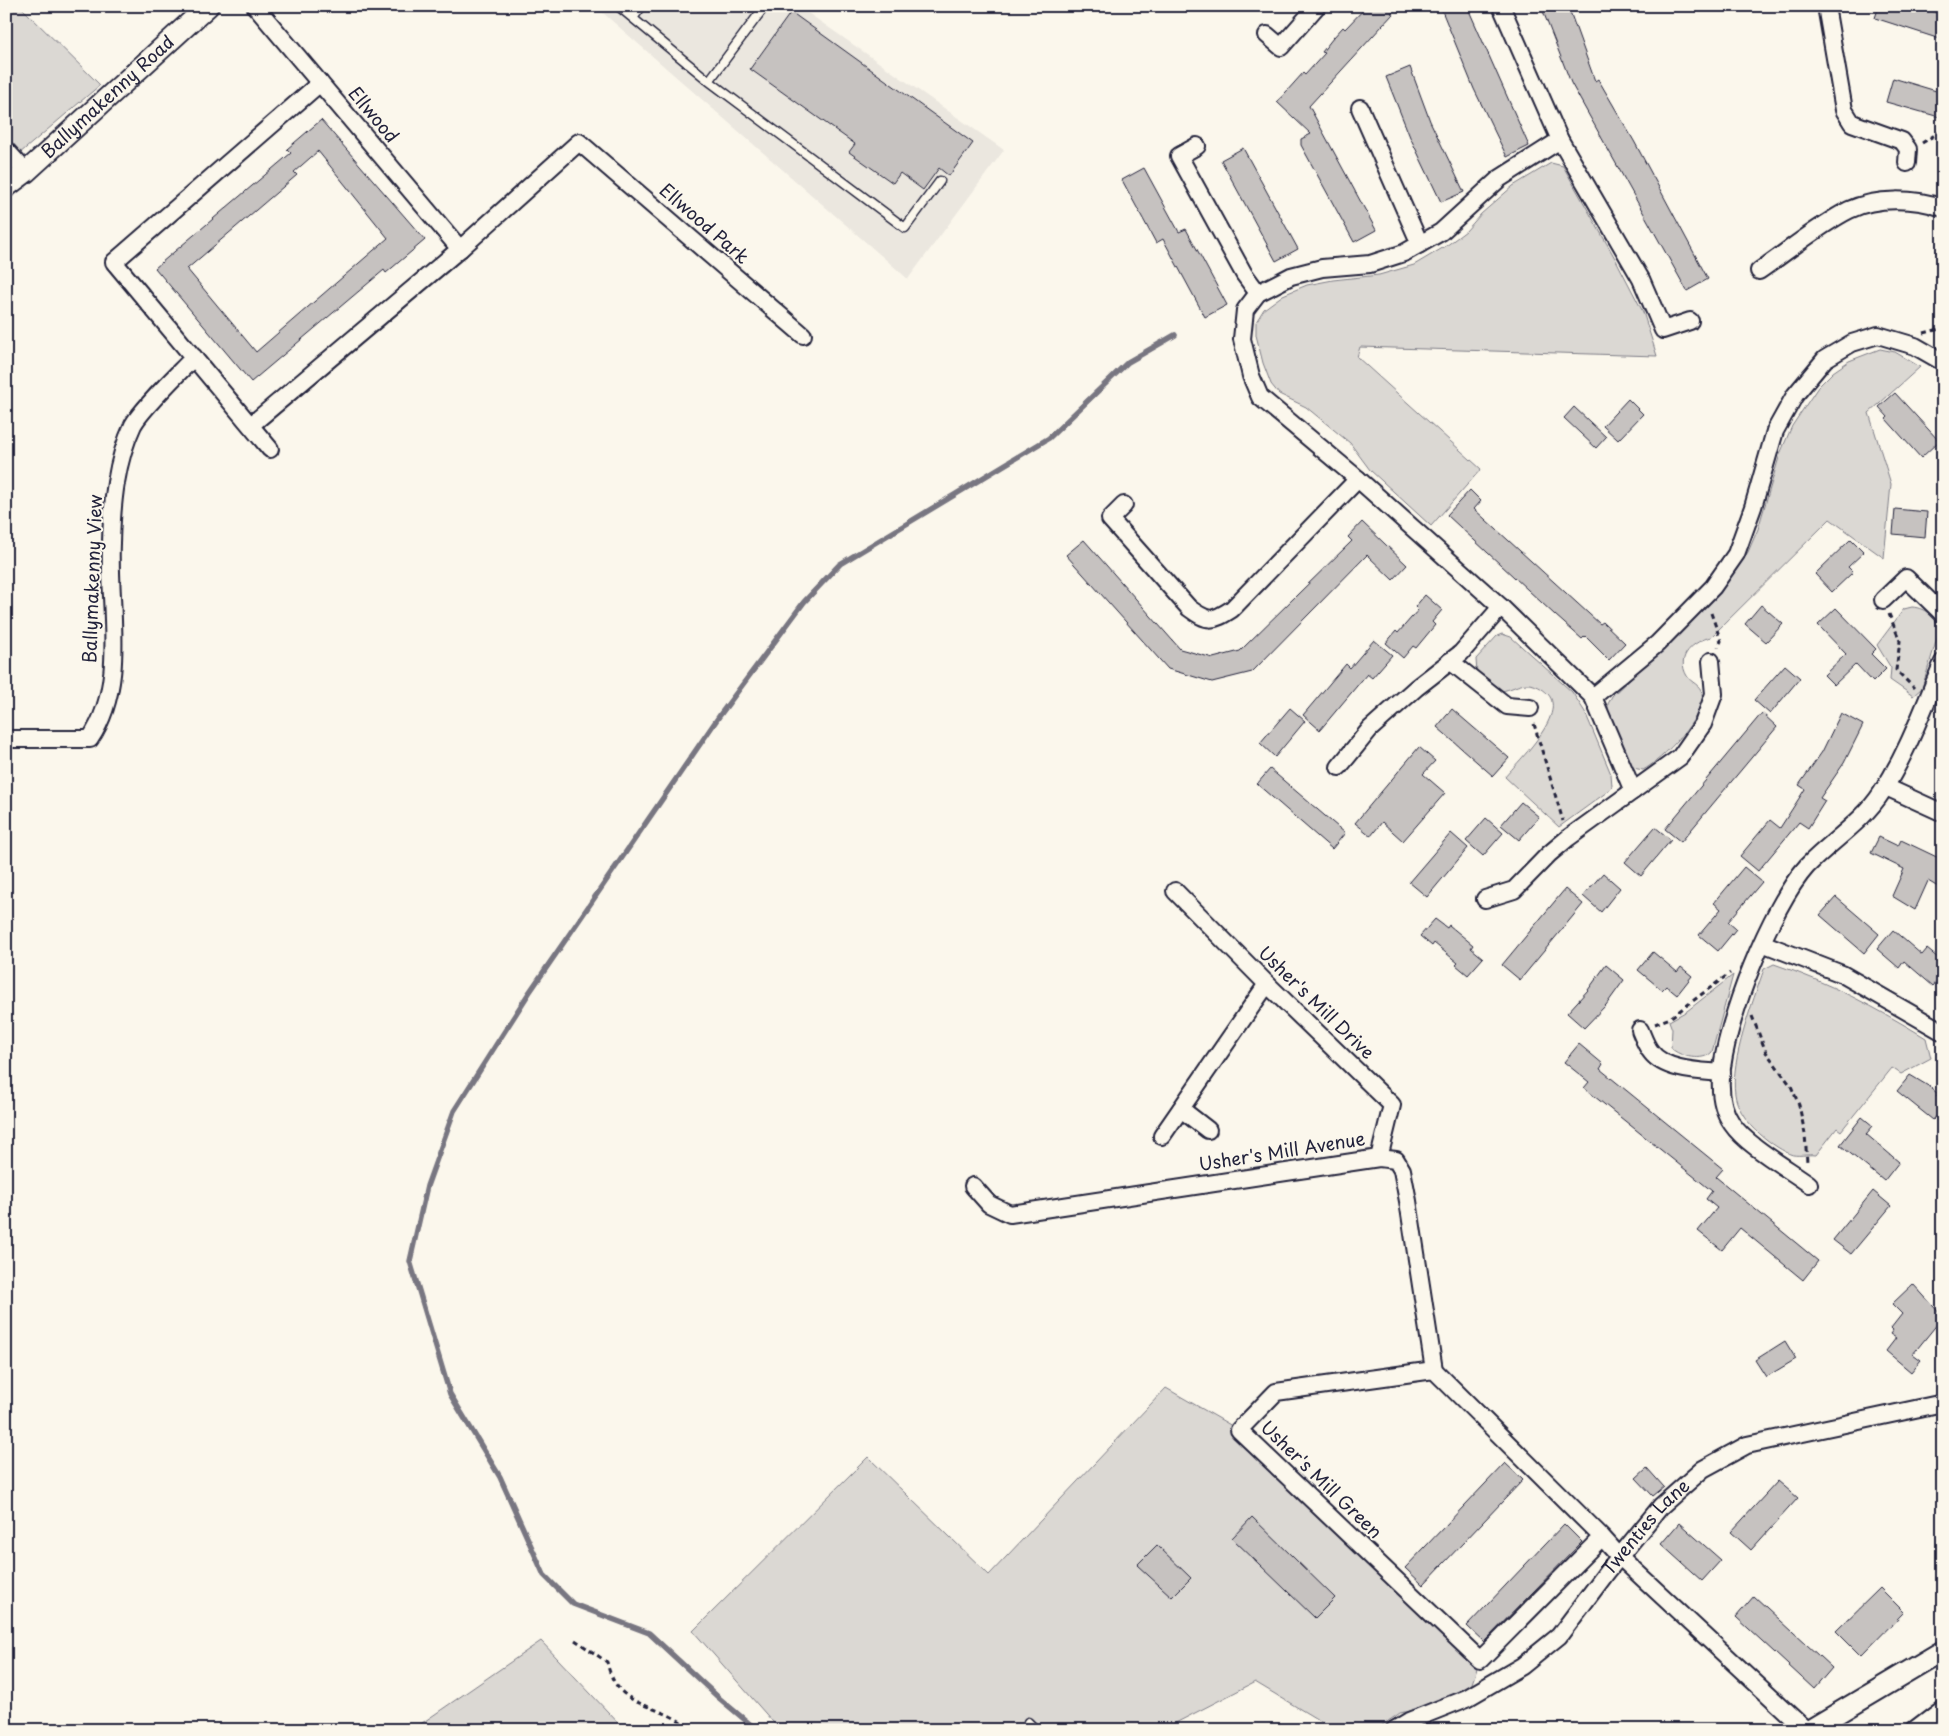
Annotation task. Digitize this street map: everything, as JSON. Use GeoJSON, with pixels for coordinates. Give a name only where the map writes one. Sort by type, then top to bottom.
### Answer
{"type":"FeatureCollection","features":[{"type":"Feature","properties":{"kind":"street","name":"Ballymakenny Road"},"geometry":{"type":"LineString","coordinates":[[6,187],[26,172],[208,6]]}},
{"type":"Feature","properties":{"kind":"street","name":"Ellwood"},"geometry":{"type":"LineString","coordinates":[[255,6],[460,249]]}},
{"type":"Feature","properties":{"kind":"street"},"geometry":{"type":"LineString","coordinates":[[1267,35],[1281,47],[1317,6]]}},
{"type":"Feature","properties":{"kind":"street"},"geometry":{"type":"LineString","coordinates":[[1501,6],[1560,140],[1641,278],[1663,330],[1690,321]]}},
{"type":"Feature","properties":{"kind":"street"},"geometry":{"type":"LineString","coordinates":[[1826,6],[1844,110],[1852,123],[1902,141],[1908,156]]}},
{"type":"Feature","properties":{"kind":"street"},"geometry":{"type":"LineString","coordinates":[[270,449],[114,262],[320,83]]}},
{"type":"Feature","properties":{"kind":"street"},"geometry":{"type":"LineString","coordinates":[[1360,108],[1420,244]]}},
{"type":"Feature","properties":{"kind":"street"},"geometry":{"type":"LineString","coordinates":[[1560,140],[1499,179],[1441,232],[1404,254],[1370,264],[1322,268],[1291,276],[1258,293],[1245,310],[1242,339],[1251,376],[1260,397],[1358,479],[1501,607],[1593,697],[1633,791]]}},
{"type":"Feature","properties":{"kind":"street","name":"Ellwood Park"},"geometry":{"type":"LineString","coordinates":[[460,249],[579,142],[803,335]]}},
{"type":"Feature","properties":{"kind":"street"},"geometry":{"type":"LineString","coordinates":[[1197,146],[1179,156],[1244,274],[1258,293]]}},
{"type":"Feature","properties":{"kind":"street"},"geometry":{"type":"LineString","coordinates":[[6,150],[26,172]]}},
{"type":"Feature","properties":{"kind":"street"},"geometry":{"type":"LineString","coordinates":[[1759,271],[1849,210],[1886,200],[1929,203],[1943,208]]}},
{"type":"Feature","properties":{"kind":"street"},"geometry":{"type":"LineString","coordinates":[[251,425],[460,249]]}},
{"type":"Feature","properties":{"kind":"street"},"geometry":{"type":"LineString","coordinates":[[1593,697],[1657,644],[1712,587],[1736,554],[1753,507],[1775,431],[1795,395],[1825,359],[1852,343],[1878,335],[1915,346],[1943,362]]}},
{"type":"Feature","properties":{"kind":"street","name":"Ballymakenny View"},"geometry":{"type":"LineString","coordinates":[[6,740],[90,739],[101,722],[111,677],[114,620],[111,544],[117,474],[134,424],[194,357]]}},
{"type":"Feature","properties":{"kind":"street"},"geometry":{"type":"LineString","coordinates":[[1124,505],[1110,520],[1189,608],[1203,619],[1216,619],[1232,609],[1358,479]]}},
{"type":"Feature","properties":{"kind":"street"},"geometry":{"type":"LineString","coordinates":[[1883,600],[1906,578],[1943,614]]}},
{"type":"Feature","properties":{"kind":"street"},"geometry":{"type":"LineString","coordinates":[[1339,767],[1370,729],[1461,653],[1501,607]]}},
{"type":"Feature","properties":{"kind":"street"},"geometry":{"type":"LineString","coordinates":[[1450,661],[1507,706],[1530,708]]}},
{"type":"Feature","properties":{"kind":"street"},"geometry":{"type":"LineString","coordinates":[[1485,899],[1514,890],[1549,854],[1568,838],[1680,756],[1704,724],[1714,694],[1711,661]]}},
{"type":"Feature","properties":{"kind":"street"},"geometry":{"type":"LineString","coordinates":[[1809,1184],[1751,1145],[1732,1124],[1722,1103],[1722,1073],[1732,1023],[1752,967],[1777,912],[1807,867],[1849,830],[1886,787],[1900,762],[1943,662]]}},
{"type":"Feature","properties":{"kind":"street"},"geometry":{"type":"LineString","coordinates":[[1886,787],[1943,813]]}},
{"type":"Feature","properties":{"kind":"street","name":"Usher's Mill Drive"},"geometry":{"type":"LineString","coordinates":[[1175,891],[1267,984],[1392,1105],[1379,1158]]}},
{"type":"Feature","properties":{"kind":"street"},"geometry":{"type":"LineString","coordinates":[[1762,943],[1842,974],[1943,1032]]}},
{"type":"Feature","properties":{"kind":"street"},"geometry":{"type":"LineString","coordinates":[[1162,1136],[1267,984]]}},
{"type":"Feature","properties":{"kind":"street"},"geometry":{"type":"LineString","coordinates":[[1640,1030],[1651,1053],[1668,1064],[1695,1071],[1722,1073]]}},
{"type":"Feature","properties":{"kind":"street"},"geometry":{"type":"LineString","coordinates":[[1181,1108],[1208,1130]]}},
{"type":"Feature","properties":{"kind":"street","name":"Usher's Mill Avenue"},"geometry":{"type":"LineString","coordinates":[[973,1186],[989,1204],[1010,1214],[1379,1158],[1396,1160],[1402,1170],[1434,1370]]}},
{"type":"Feature","properties":{"kind":"street"},"geometry":{"type":"LineString","coordinates":[[1434,1370],[1619,1556],[1806,1730]]}},
{"type":"Feature","properties":{"kind":"street","name":"Usher's Mill Green"},"geometry":{"type":"LineString","coordinates":[[1434,1370],[1276,1392],[1239,1430],[1480,1660],[1602,1537]]}},
{"type":"Feature","properties":{"kind":"street","name":"Twenties Lane"},"geometry":{"type":"LineString","coordinates":[[1394,1730],[1410,1721],[1466,1698],[1522,1666],[1558,1636],[1619,1556],[1661,1506],[1703,1469],[1747,1445],[1943,1404]]}},
{"type":"Feature","properties":{"kind":"street"},"geometry":{"type":"LineString","coordinates":[[1810,1730],[1943,1651]]}},
{"type":"Feature","properties":{"kind":"street"},"geometry":{"type":"LineString","coordinates":[[1914,1730],[1943,1708]]}},
{"type":"Feature","properties":{"kind":"lane"},"geometry":{"type":"LineString","coordinates":[[618,6],[709,81],[905,228],[940,180]]}},
{"type":"Feature","properties":{"kind":"lane"},"geometry":{"type":"LineString","coordinates":[[633,18],[642,6]]}},
{"type":"Feature","properties":{"kind":"lane"},"geometry":{"type":"LineString","coordinates":[[709,81],[765,6]]}},
{"type":"Feature","properties":{"kind":"lane"},"geometry":{"type":"LineString","coordinates":[[1028,1722],[1036,1730]]}},
{"type":"Feature","properties":{"kind":"path"},"geometry":{"type":"LineString","coordinates":[[1908,156],[1943,130]]}},
{"type":"Feature","properties":{"kind":"path"},"geometry":{"type":"LineString","coordinates":[[1711,661],[1721,641],[1711,615],[1712,587]]}},
{"type":"Feature","properties":{"kind":"path"},"geometry":{"type":"LineString","coordinates":[[1883,600],[1900,641],[1896,670],[1926,702]]}},
{"type":"Feature","properties":{"kind":"path"},"geometry":{"type":"LineString","coordinates":[[1530,708],[1568,838]]}},
{"type":"Feature","properties":{"kind":"path"},"geometry":{"type":"LineString","coordinates":[[1640,1030],[1670,1018],[1734,971],[1752,967]]}},
{"type":"Feature","properties":{"kind":"path"},"geometry":{"type":"LineString","coordinates":[[1740,1000],[1750,1010],[1766,1052],[1791,1086],[1799,1106],[1805,1134],[1809,1184]]}},
{"type":"Feature","properties":{"kind":"path"},"geometry":{"type":"LineString","coordinates":[[575,1640],[607,1662],[610,1677],[620,1692],[681,1721],[691,1730]]}},
{"type":"Feature","properties":{"kind":"shaded area"},"geometry":{"type":"Polygon","coordinates":[[[6,6],[20,6],[100,85],[6,165],[6,6]]]}},
{"type":"Feature","properties":{"kind":"shaded area"},"geometry":{"type":"Polygon","coordinates":[[[595,6],[798,6],[1004,150],[908,279],[595,6]]]}},
{"type":"Feature","properties":{"kind":"shaded area"},"geometry":{"type":"Polygon","coordinates":[[[1551,163],[1563,166],[1616,260],[1643,312],[1657,356],[1360,347],[1357,357],[1481,469],[1431,526],[1370,470],[1350,443],[1306,407],[1279,394],[1271,384],[1263,363],[1256,335],[1256,322],[1264,309],[1283,295],[1307,285],[1379,275],[1414,265],[1446,246],[1466,231],[1481,214],[1513,186],[1551,163]]]}},
{"type":"Feature","properties":{"kind":"shaded area"},"geometry":{"type":"Polygon","coordinates":[[[1880,349],[1895,352],[1920,367],[1869,413],[1891,484],[1884,558],[1830,519],[1711,637],[1698,642],[1688,650],[1683,662],[1684,669],[1687,676],[1702,693],[1702,702],[1697,713],[1681,736],[1661,757],[1643,770],[1633,768],[1627,762],[1608,714],[1608,704],[1612,696],[1722,590],[1748,552],[1758,529],[1780,454],[1792,426],[1818,387],[1833,372],[1849,361],[1880,349]]]}},
{"type":"Feature","properties":{"kind":"shaded area"},"geometry":{"type":"Polygon","coordinates":[[[1912,607],[1922,609],[1934,618],[1939,632],[1922,688],[1913,696],[1890,680],[1891,668],[1877,645],[1904,609],[1912,607]]]}},
{"type":"Feature","properties":{"kind":"shaded area"},"geometry":{"type":"Polygon","coordinates":[[[1502,634],[1511,637],[1572,692],[1585,712],[1611,774],[1612,786],[1607,792],[1559,827],[1505,777],[1539,737],[1551,713],[1552,703],[1548,694],[1536,686],[1524,684],[1501,691],[1477,674],[1476,659],[1497,636],[1502,634]]]}},
{"type":"Feature","properties":{"kind":"shaded area"},"geometry":{"type":"Polygon","coordinates":[[[1774,964],[1833,987],[1908,1027],[1926,1038],[1931,1058],[1901,1074],[1892,1068],[1841,1131],[1837,1128],[1816,1155],[1793,1155],[1773,1144],[1755,1130],[1748,1121],[1737,1103],[1735,1094],[1736,1065],[1749,1014],[1764,969],[1774,964]]]}},
{"type":"Feature","properties":{"kind":"shaded area"},"geometry":{"type":"Polygon","coordinates":[[[1733,975],[1712,1052],[1697,1058],[1680,1054],[1671,1048],[1672,1029],[1669,1021],[1687,1011],[1733,975]]]}},
{"type":"Feature","properties":{"kind":"shaded area"},"geometry":{"type":"Polygon","coordinates":[[[1166,1388],[1239,1430],[1480,1660],[1467,1698],[1400,1713],[1375,1730],[1335,1730],[1255,1682],[1162,1730],[780,1730],[693,1631],[868,1457],[989,1575],[1166,1388]]]}},
{"type":"Feature","properties":{"kind":"shaded area"},"geometry":{"type":"Polygon","coordinates":[[[541,1641],[625,1730],[412,1730],[541,1641]]]}},
{"type":"Feature","properties":{"kind":"building"},"geometry":{"type":"Polygon","coordinates":[[[1367,6],[1398,6],[1391,13],[1393,14],[1309,106],[1376,230],[1354,242],[1301,145],[1301,139],[1311,134],[1277,102],[1303,73],[1305,75],[1325,53],[1322,52],[1343,27],[1345,29],[1367,6]]]}},
{"type":"Feature","properties":{"kind":"building"},"geometry":{"type":"Polygon","coordinates":[[[1440,6],[1467,6],[1529,146],[1507,157],[1474,89],[1440,6]]]}},
{"type":"Feature","properties":{"kind":"building"},"geometry":{"type":"Polygon","coordinates":[[[1541,6],[1568,6],[1595,81],[1598,79],[1634,141],[1708,279],[1687,291],[1571,83],[1541,6]]]}},
{"type":"Feature","properties":{"kind":"building"},"geometry":{"type":"Polygon","coordinates":[[[1879,6],[1916,6],[1943,15],[1943,40],[1875,18],[1879,6]]]}},
{"type":"Feature","properties":{"kind":"building"},"geometry":{"type":"Polygon","coordinates":[[[791,12],[973,143],[949,176],[939,168],[923,190],[900,173],[893,183],[849,152],[855,144],[750,69],[791,12]]]}},
{"type":"Feature","properties":{"kind":"building"},"geometry":{"type":"Polygon","coordinates":[[[1410,67],[1430,121],[1464,192],[1441,202],[1410,137],[1386,77],[1410,67]]]}},
{"type":"Feature","properties":{"kind":"building"},"geometry":{"type":"Polygon","coordinates":[[[1893,78],[1943,93],[1943,118],[1886,102],[1893,78]]]}},
{"type":"Feature","properties":{"kind":"building"},"geometry":{"type":"Polygon","coordinates":[[[321,120],[425,240],[386,273],[384,270],[251,382],[155,268],[291,153],[287,149],[321,120]],[[318,151],[294,172],[297,175],[187,269],[256,352],[388,238],[318,151]]]}},
{"type":"Feature","properties":{"kind":"building"},"geometry":{"type":"Polygon","coordinates":[[[1243,148],[1298,249],[1276,261],[1221,160],[1243,148]]]}},
{"type":"Feature","properties":{"kind":"building"},"geometry":{"type":"Polygon","coordinates":[[[1144,168],[1179,232],[1186,229],[1227,305],[1205,317],[1163,239],[1156,243],[1122,180],[1144,168]]]}},
{"type":"Feature","properties":{"kind":"building"},"geometry":{"type":"Polygon","coordinates":[[[1895,393],[1939,441],[1921,458],[1886,419],[1888,417],[1879,407],[1895,393]]]}},
{"type":"Feature","properties":{"kind":"building"},"geometry":{"type":"Polygon","coordinates":[[[1628,399],[1643,414],[1618,440],[1603,426],[1628,399]]]}},
{"type":"Feature","properties":{"kind":"building"},"geometry":{"type":"Polygon","coordinates":[[[1574,407],[1606,437],[1596,448],[1564,418],[1574,407]]]}},
{"type":"Feature","properties":{"kind":"building"},"geometry":{"type":"Polygon","coordinates":[[[1470,490],[1481,501],[1474,509],[1600,624],[1603,622],[1625,643],[1609,660],[1585,636],[1582,639],[1555,615],[1447,515],[1470,490]]]}},
{"type":"Feature","properties":{"kind":"building"},"geometry":{"type":"Polygon","coordinates":[[[1895,509],[1927,512],[1925,537],[1893,534],[1895,509]]]}},
{"type":"Feature","properties":{"kind":"building"},"geometry":{"type":"Polygon","coordinates":[[[1362,522],[1407,565],[1393,580],[1367,555],[1252,672],[1212,682],[1168,669],[1066,555],[1084,540],[1180,649],[1213,658],[1240,651],[1352,541],[1348,537],[1362,522]]]}},
{"type":"Feature","properties":{"kind":"building"},"geometry":{"type":"Polygon","coordinates":[[[1851,539],[1864,552],[1848,567],[1853,572],[1832,592],[1815,574],[1851,539]]]}},
{"type":"Feature","properties":{"kind":"building"},"geometry":{"type":"Polygon","coordinates":[[[1425,595],[1442,610],[1432,622],[1435,625],[1416,648],[1413,646],[1403,658],[1386,643],[1396,631],[1398,633],[1418,610],[1415,607],[1425,595]]]}},
{"type":"Feature","properties":{"kind":"building"},"geometry":{"type":"Polygon","coordinates":[[[1761,605],[1783,624],[1766,642],[1745,624],[1761,605]]]}},
{"type":"Feature","properties":{"kind":"building"},"geometry":{"type":"Polygon","coordinates":[[[1836,608],[1876,649],[1871,654],[1886,669],[1873,682],[1856,664],[1834,685],[1824,675],[1846,654],[1818,625],[1836,608]]]}},
{"type":"Feature","properties":{"kind":"building"},"geometry":{"type":"Polygon","coordinates":[[[1374,640],[1392,655],[1372,678],[1367,674],[1320,730],[1303,715],[1346,664],[1350,668],[1374,640]]]}},
{"type":"Feature","properties":{"kind":"building"},"geometry":{"type":"Polygon","coordinates":[[[1785,665],[1800,678],[1770,714],[1754,700],[1785,665]]]}},
{"type":"Feature","properties":{"kind":"building"},"geometry":{"type":"Polygon","coordinates":[[[1290,708],[1305,721],[1275,757],[1260,743],[1290,708]]]}},
{"type":"Feature","properties":{"kind":"building"},"geometry":{"type":"Polygon","coordinates":[[[1452,709],[1509,758],[1493,776],[1437,727],[1452,709]]]}},
{"type":"Feature","properties":{"kind":"building"},"geometry":{"type":"Polygon","coordinates":[[[1762,713],[1777,727],[1681,842],[1665,829],[1762,713]]]}},
{"type":"Feature","properties":{"kind":"building"},"geometry":{"type":"Polygon","coordinates":[[[1841,713],[1863,725],[1844,763],[1820,798],[1825,801],[1808,828],[1799,822],[1758,871],[1740,856],[1770,820],[1780,828],[1805,789],[1799,785],[1822,752],[1841,713]]]}},
{"type":"Feature","properties":{"kind":"building"},"geometry":{"type":"Polygon","coordinates":[[[1419,747],[1435,761],[1423,774],[1445,793],[1403,841],[1382,822],[1371,836],[1355,823],[1419,747]]]}},
{"type":"Feature","properties":{"kind":"building"},"geometry":{"type":"Polygon","coordinates":[[[1270,769],[1345,833],[1332,849],[1257,784],[1270,769]]]}},
{"type":"Feature","properties":{"kind":"building"},"geometry":{"type":"Polygon","coordinates":[[[1521,802],[1539,817],[1519,840],[1501,825],[1521,802]]]}},
{"type":"Feature","properties":{"kind":"building"},"geometry":{"type":"Polygon","coordinates":[[[1486,818],[1503,833],[1483,856],[1466,841],[1486,818]]]}},
{"type":"Feature","properties":{"kind":"building"},"geometry":{"type":"Polygon","coordinates":[[[1655,827],[1671,840],[1641,876],[1625,862],[1655,827]]]}},
{"type":"Feature","properties":{"kind":"building"},"geometry":{"type":"Polygon","coordinates":[[[1451,833],[1468,848],[1427,897],[1409,882],[1451,833]]]}},
{"type":"Feature","properties":{"kind":"building"},"geometry":{"type":"Polygon","coordinates":[[[1879,837],[1898,846],[1901,840],[1943,860],[1943,890],[1928,881],[1915,910],[1892,896],[1904,869],[1871,853],[1879,837]]]}},
{"type":"Feature","properties":{"kind":"building"},"geometry":{"type":"Polygon","coordinates":[[[1744,867],[1762,882],[1728,922],[1736,929],[1718,951],[1699,935],[1721,909],[1714,903],[1744,867]]]}},
{"type":"Feature","properties":{"kind":"building"},"geometry":{"type":"Polygon","coordinates":[[[1603,873],[1620,888],[1601,912],[1583,896],[1603,873]]]}},
{"type":"Feature","properties":{"kind":"building"},"geometry":{"type":"Polygon","coordinates":[[[1565,889],[1583,904],[1520,980],[1502,965],[1565,889]]]}},
{"type":"Feature","properties":{"kind":"building"},"geometry":{"type":"Polygon","coordinates":[[[1836,897],[1879,934],[1864,953],[1820,915],[1836,897]]]}},
{"type":"Feature","properties":{"kind":"building"},"geometry":{"type":"Polygon","coordinates":[[[1435,919],[1447,928],[1449,925],[1473,945],[1471,948],[1483,958],[1468,975],[1456,965],[1458,963],[1434,943],[1432,946],[1420,936],[1435,919]]]}},
{"type":"Feature","properties":{"kind":"building"},"geometry":{"type":"Polygon","coordinates":[[[1893,930],[1922,955],[1927,949],[1943,962],[1943,975],[1933,986],[1904,961],[1899,968],[1877,949],[1893,930]]]}},
{"type":"Feature","properties":{"kind":"building"},"geometry":{"type":"Polygon","coordinates":[[[1653,952],[1677,972],[1681,967],[1692,976],[1677,995],[1666,986],[1662,990],[1638,970],[1653,952]]]}},
{"type":"Feature","properties":{"kind":"building"},"geometry":{"type":"Polygon","coordinates":[[[1606,965],[1624,980],[1606,1005],[1584,1028],[1567,1013],[1588,990],[1606,965]]]}},
{"type":"Feature","properties":{"kind":"building"},"geometry":{"type":"Polygon","coordinates":[[[1579,1044],[1603,1064],[1600,1069],[1723,1169],[1716,1177],[1818,1261],[1803,1280],[1740,1228],[1722,1250],[1698,1231],[1717,1208],[1706,1199],[1712,1191],[1584,1088],[1589,1082],[1564,1062],[1579,1044]]]}},
{"type":"Feature","properties":{"kind":"building"},"geometry":{"type":"Polygon","coordinates":[[[1910,1075],[1930,1087],[1938,1094],[1936,1096],[1943,1101],[1943,1108],[1933,1120],[1897,1091],[1910,1075]]]}},
{"type":"Feature","properties":{"kind":"building"},"geometry":{"type":"Polygon","coordinates":[[[1862,1117],[1873,1126],[1866,1134],[1899,1162],[1884,1181],[1840,1145],[1862,1117]]]}},
{"type":"Feature","properties":{"kind":"building"},"geometry":{"type":"Polygon","coordinates":[[[1873,1191],[1891,1206],[1851,1254],[1833,1240],[1873,1191]]]}},
{"type":"Feature","properties":{"kind":"building"},"geometry":{"type":"Polygon","coordinates":[[[1913,1284],[1943,1317],[1913,1354],[1921,1360],[1911,1372],[1886,1351],[1896,1338],[1890,1334],[1893,1330],[1891,1328],[1902,1314],[1892,1304],[1913,1284]]]}},
{"type":"Feature","properties":{"kind":"building"},"geometry":{"type":"Polygon","coordinates":[[[1785,1341],[1796,1359],[1766,1377],[1755,1360],[1785,1341]]]}},
{"type":"Feature","properties":{"kind":"building"},"geometry":{"type":"Polygon","coordinates":[[[1505,1463],[1523,1480],[1423,1585],[1405,1568],[1505,1463]]]}},
{"type":"Feature","properties":{"kind":"building"},"geometry":{"type":"Polygon","coordinates":[[[1647,1468],[1664,1487],[1653,1496],[1636,1478],[1647,1468]]]}},
{"type":"Feature","properties":{"kind":"building"},"geometry":{"type":"Polygon","coordinates":[[[1778,1481],[1798,1498],[1751,1550],[1731,1532],[1778,1481]]]}},
{"type":"Feature","properties":{"kind":"building"},"geometry":{"type":"Polygon","coordinates":[[[1252,1517],[1335,1598],[1315,1618],[1232,1538],[1252,1517]]]}},
{"type":"Feature","properties":{"kind":"building"},"geometry":{"type":"Polygon","coordinates":[[[1679,1523],[1721,1560],[1702,1581],[1661,1544],[1679,1523]]]}},
{"type":"Feature","properties":{"kind":"building"},"geometry":{"type":"Polygon","coordinates":[[[1564,1524],[1582,1542],[1484,1642],[1467,1626],[1564,1524]]]}},
{"type":"Feature","properties":{"kind":"building"},"geometry":{"type":"Polygon","coordinates":[[[1157,1545],[1191,1578],[1172,1597],[1137,1565],[1157,1545]]]}},
{"type":"Feature","properties":{"kind":"building"},"geometry":{"type":"Polygon","coordinates":[[[1880,1588],[1904,1612],[1861,1656],[1836,1631],[1880,1588]]]}},
{"type":"Feature","properties":{"kind":"building"},"geometry":{"type":"Polygon","coordinates":[[[1754,1596],[1832,1668],[1814,1689],[1736,1617],[1754,1596]]]}},
{"type":"Feature","properties":{"kind":"waterway"},"geometry":{"type":"LineString","coordinates":[[757,1730],[719,1698],[649,1633],[573,1604],[544,1575],[500,1477],[450,1394],[410,1261],[427,1186],[454,1111],[529,993],[720,715],[804,602],[840,564],[1049,438],[1128,362],[1175,335]]}}]}
